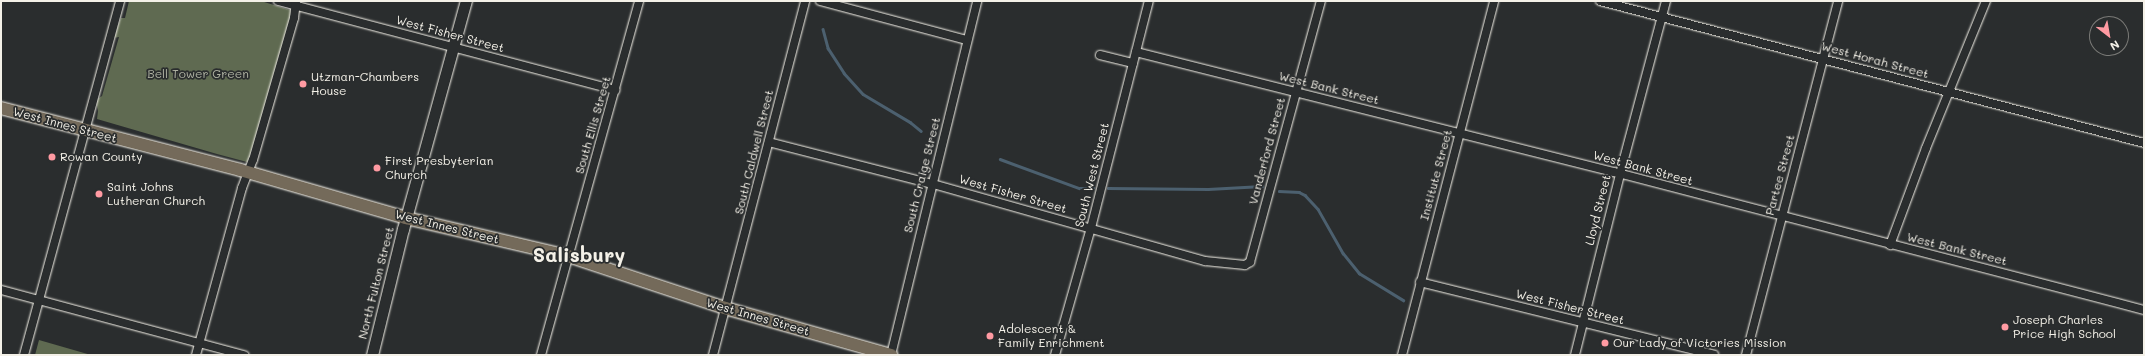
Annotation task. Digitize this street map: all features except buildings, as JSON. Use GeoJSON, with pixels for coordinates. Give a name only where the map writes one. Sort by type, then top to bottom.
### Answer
{"type":"FeatureCollection","features":[{"type":"Feature","properties":{"kind":"main road","name":"West Innes Street"},"geometry":{"type":"LineString","coordinates":[[1,108],[248,173],[406,218],[568,256],[726,308],[891,355]]}},
{"type":"Feature","properties":{"kind":"street"},"geometry":{"type":"LineString","coordinates":[[24,355],[120,1]]}},
{"type":"Feature","properties":{"kind":"street","name":"West Fisher Street"},"geometry":{"type":"LineString","coordinates":[[278,1],[296,4],[453,48],[616,90]]}},
{"type":"Feature","properties":{"kind":"street","name":"North Fulton Street"},"geometry":{"type":"LineString","coordinates":[[372,355],[406,218],[466,1]]}},
{"type":"Feature","properties":{"kind":"street","name":"South Ellis Street"},"geometry":{"type":"LineString","coordinates":[[541,355],[616,90],[639,1]]}},
{"type":"Feature","properties":{"kind":"street","name":"South Caldwell Street"},"geometry":{"type":"LineString","coordinates":[[713,355],[805,1]]}},
{"type":"Feature","properties":{"kind":"street"},"geometry":{"type":"LineString","coordinates":[[820,1],[967,40]]}},
{"type":"Feature","properties":{"kind":"street","name":"South Craige Street"},"geometry":{"type":"LineString","coordinates":[[891,355],[977,1]]}},
{"type":"Feature","properties":{"kind":"street","name":"South West Street"},"geometry":{"type":"LineString","coordinates":[[1055,355],[1091,228],[1149,1]]}},
{"type":"Feature","properties":{"kind":"street","name":"Vanderford Street"},"geometry":{"type":"LineString","coordinates":[[1250,262],[1295,92],[1321,1]]}},
{"type":"Feature","properties":{"kind":"street","name":"Institute Street"},"geometry":{"type":"LineString","coordinates":[[1402,355],[1494,1]]}},
{"type":"Feature","properties":{"kind":"street","name":"West Horah Street"},"geometry":{"type":"LineString","coordinates":[[1600,1],[2144,143]]}},
{"type":"Feature","properties":{"kind":"street","name":"Lloyd Street"},"geometry":{"type":"LineString","coordinates":[[1575,355],[1620,174],[1666,1]]}},
{"type":"Feature","properties":{"kind":"street","name":"Partee Street"},"geometry":{"type":"LineString","coordinates":[[1746,355],[1838,1]]}},
{"type":"Feature","properties":{"kind":"street"},"geometry":{"type":"LineString","coordinates":[[1890,245],[1986,1]]}},
{"type":"Feature","properties":{"kind":"street"},"geometry":{"type":"LineString","coordinates":[[196,355],[242,188],[248,173],[294,18],[296,4]]}},
{"type":"Feature","properties":{"kind":"street","name":"West Bank Street"},"geometry":{"type":"LineString","coordinates":[[1136,52],[1620,174],[2144,310]]}},
{"type":"Feature","properties":{"kind":"street"},"geometry":{"type":"LineString","coordinates":[[1100,55],[1133,63]]}},
{"type":"Feature","properties":{"kind":"street","name":"West Fisher Street"},"geometry":{"type":"LineString","coordinates":[[769,142],[933,184],[1205,261],[1245,265],[1250,262]]}},
{"type":"Feature","properties":{"kind":"street","name":"West Fisher Street"},"geometry":{"type":"LineString","coordinates":[[1420,282],[1714,355]]}},
{"type":"Feature","properties":{"kind":"street"},"geometry":{"type":"LineString","coordinates":[[1,290],[244,355]]}},
{"type":"Feature","properties":{"kind":"green space","name":"Bell Tower Green"},"geometry":{"type":"Polygon","coordinates":[[[129,1],[261,1],[290,10],[292,13],[249,161],[247,162],[217,154],[97,119],[98,111],[96,100],[102,96],[119,37],[113,38],[121,18],[125,18],[129,1]]]}},
{"type":"Feature","properties":{"kind":"green space"},"geometry":{"type":"Polygon","coordinates":[[[39,340],[91,355],[35,355],[39,340]]]}},
{"type":"Feature","properties":{"kind":"waterway"},"geometry":{"type":"LineString","coordinates":[[823,29],[828,48],[844,73],[863,94],[910,122],[921,131]]}},
{"type":"Feature","properties":{"kind":"waterway"},"geometry":{"type":"LineString","coordinates":[[1000,159],[1079,188],[1094,188]]}},
{"type":"Feature","properties":{"kind":"waterway"},"geometry":{"type":"LineString","coordinates":[[1108,188],[1208,189],[1262,186]]}},
{"type":"Feature","properties":{"kind":"waterway"},"geometry":{"type":"LineString","coordinates":[[1279,191],[1299,192],[1305,195],[1318,209],[1343,253],[1359,273],[1403,300]]}},
{"type":"Feature","properties":{"kind":"place","name":"Utzman-Chambers House"},"geometry":{"type":"Point","coordinates":[303,84]}},
{"type":"Feature","properties":{"kind":"place","name":"Rowan County"},"geometry":{"type":"Point","coordinates":[52,157]}},
{"type":"Feature","properties":{"kind":"place","name":"First Presbyterian Church"},"geometry":{"type":"Point","coordinates":[377,168]}},
{"type":"Feature","properties":{"kind":"place","name":"Saint Johns Lutheran Church"},"geometry":{"type":"Point","coordinates":[99,194]}},
{"type":"Feature","properties":{"kind":"place","name":"Joseph Charles Price High School"},"geometry":{"type":"Point","coordinates":[2005,327]}},
{"type":"Feature","properties":{"kind":"place","name":"Adolescent & Family Enrichment"},"geometry":{"type":"Point","coordinates":[990,336]}},
{"type":"Feature","properties":{"kind":"place","name":"Our Lady of Victories Mission"},"geometry":{"type":"Point","coordinates":[1605,343]}},
{"type":"Feature","properties":{"kind":"district","name":"Salisbury"},"geometry":{"type":"Point","coordinates":[579,254]}}]}
